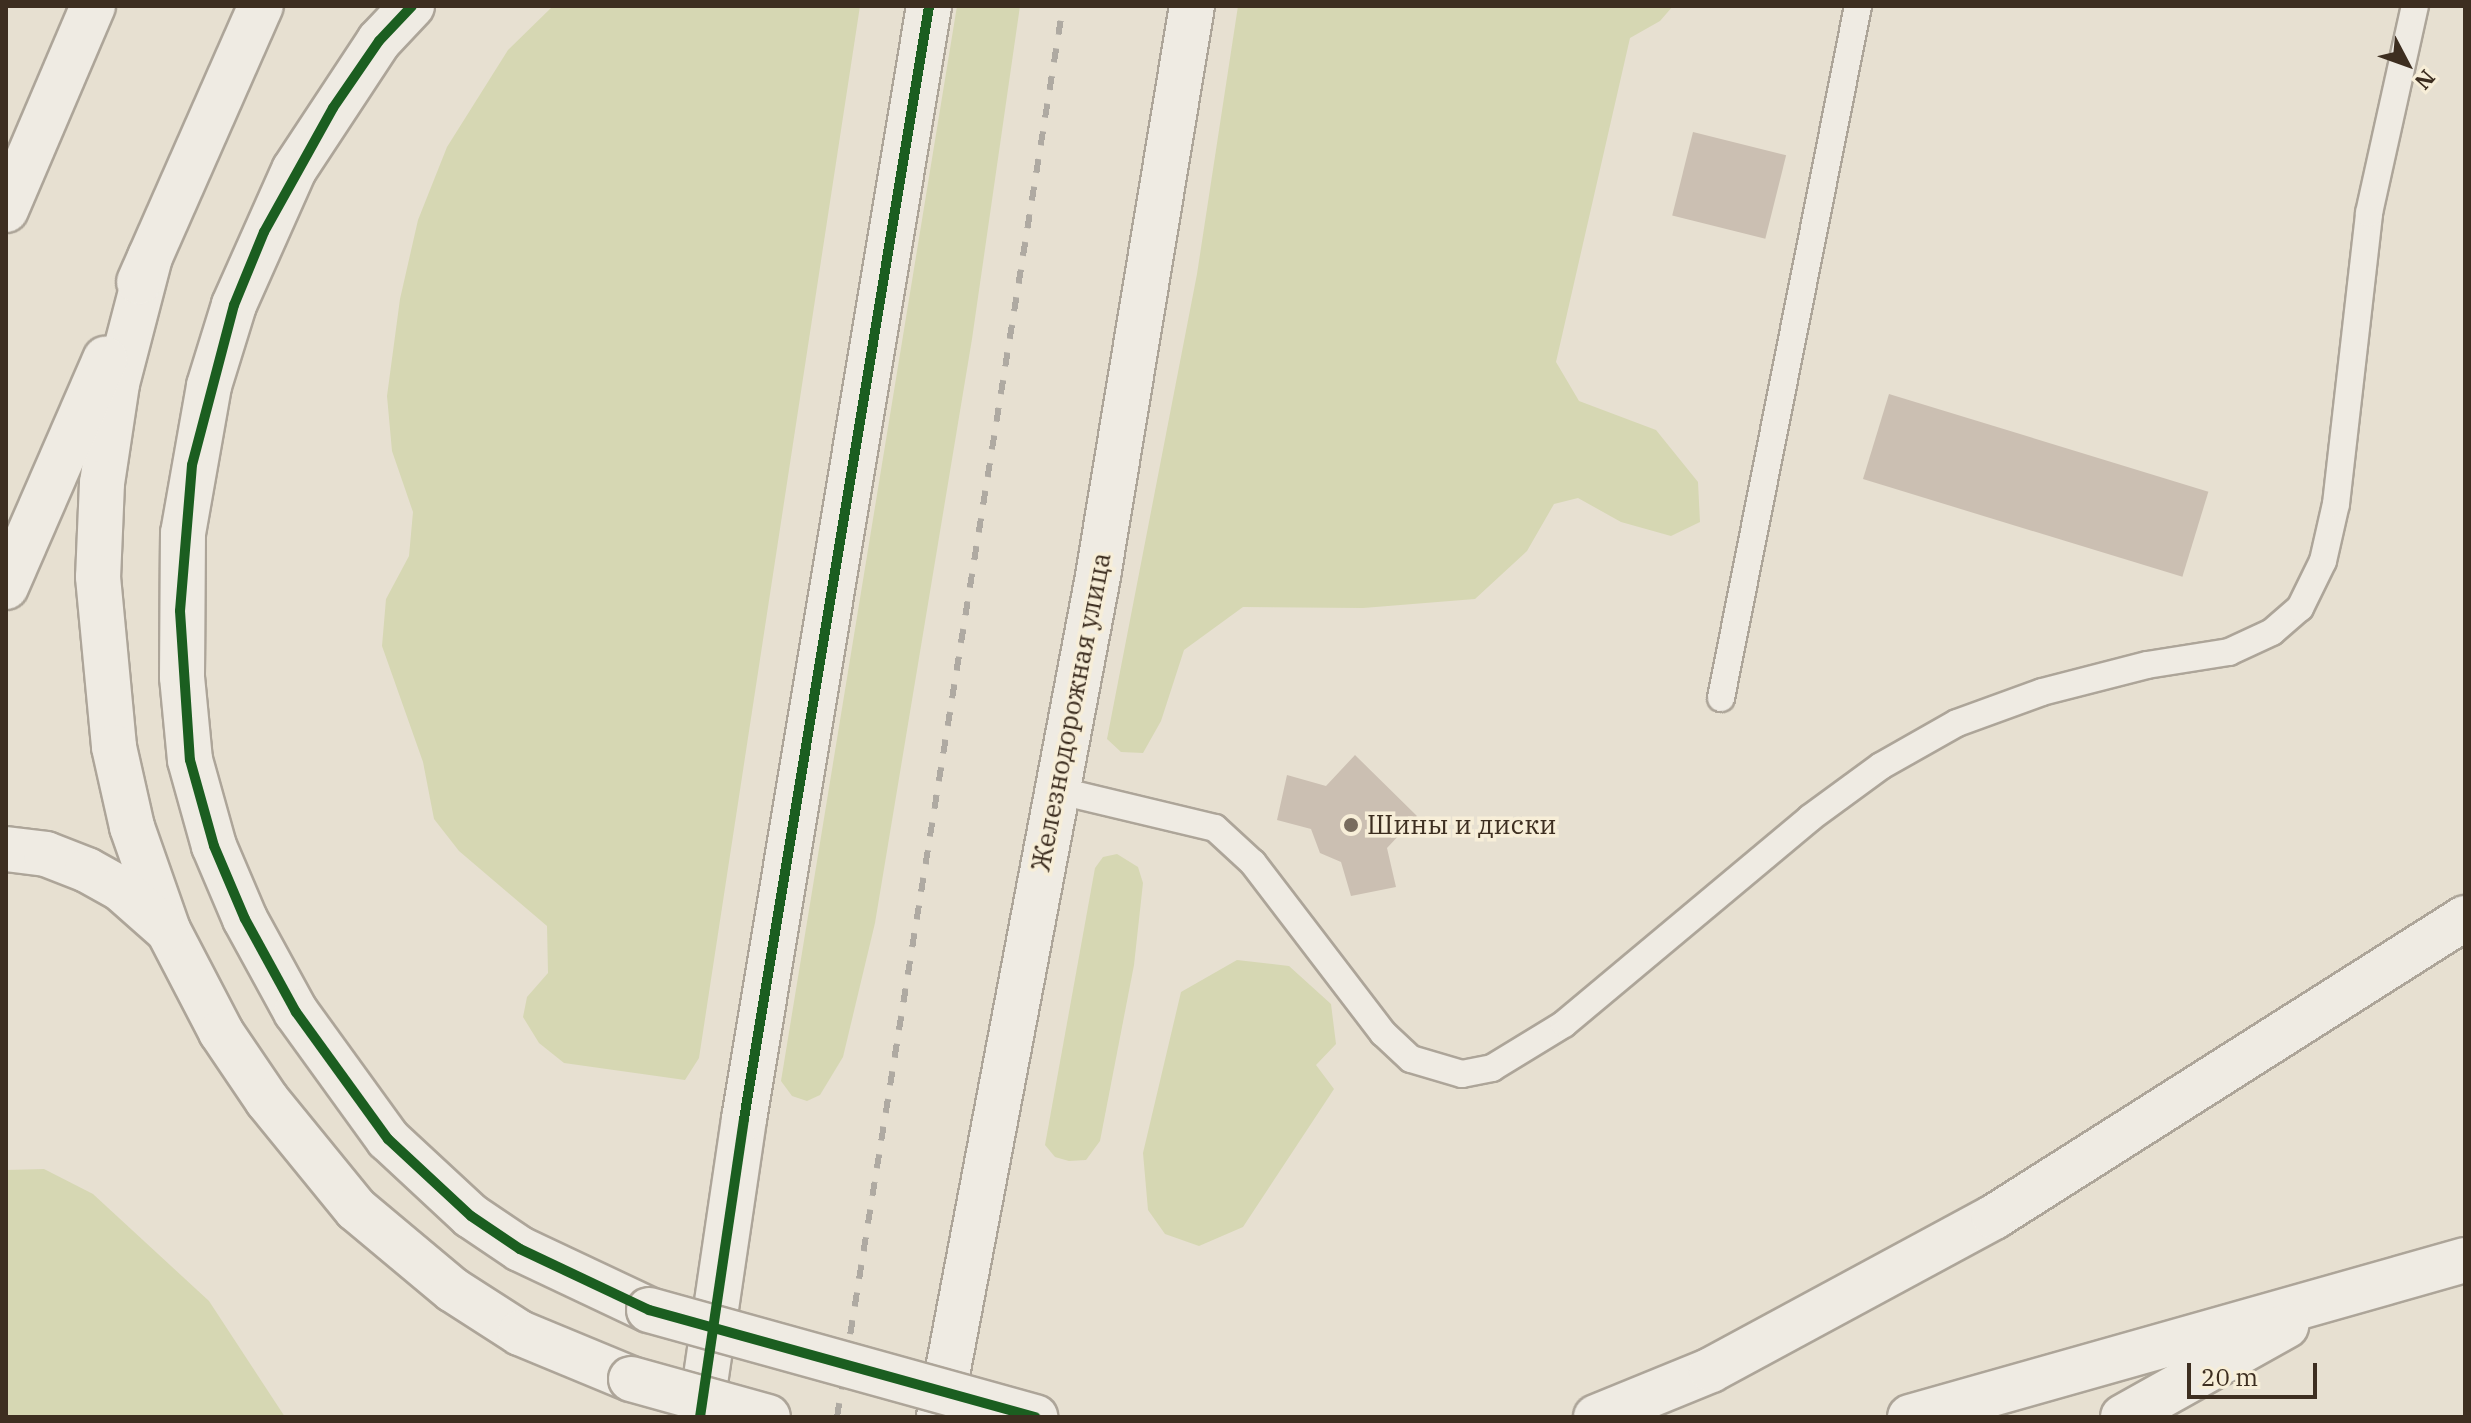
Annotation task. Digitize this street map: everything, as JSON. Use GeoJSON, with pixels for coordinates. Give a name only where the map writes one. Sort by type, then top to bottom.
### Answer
{"type":"FeatureCollection","features":[{"type":"Feature","properties":{"kind":"street"},"geometry":{"type":"LineString","coordinates":[[6,210],[93,6]]}},
{"type":"Feature","properties":{"kind":"street"},"geometry":{"type":"LineString","coordinates":[[6,587],[261,6]]}},
{"type":"Feature","properties":{"kind":"street"},"geometry":{"type":"LineString","coordinates":[[412,6],[379,41],[294,170],[234,305],[209,386],[183,533],[182,677],[190,760],[214,846],[245,919],[337,1074],[388,1139],[471,1216],[520,1249],[649,1310],[1035,1417]]}},
{"type":"Feature","properties":{"kind":"street","name":"Железнодорожная улица"},"geometry":{"type":"LineString","coordinates":[[939,1417],[1098,576],[1192,6]]}},
{"type":"Feature","properties":{"kind":"street"},"geometry":{"type":"LineString","coordinates":[[700,1417],[744,1119],[925,15]]}},
{"type":"Feature","properties":{"kind":"street"},"geometry":{"type":"LineString","coordinates":[[150,257],[117,384],[102,483],[98,577],[114,747],[132,827],[168,930],[221,1032],[313,1162],[356,1209],[453,1290],[520,1333],[631,1379],[768,1417]]}},
{"type":"Feature","properties":{"kind":"street"},"geometry":{"type":"LineString","coordinates":[[6,849],[46,854],[87,870],[121,889],[168,930]]}},
{"type":"Feature","properties":{"kind":"street"},"geometry":{"type":"LineString","coordinates":[[1596,1417],[1711,1370],[1994,1217],[2465,918]]}},
{"type":"Feature","properties":{"kind":"street"},"geometry":{"type":"LineString","coordinates":[[1910,1417],[2465,1260]]}},
{"type":"Feature","properties":{"kind":"street"},"geometry":{"type":"LineString","coordinates":[[2123,1417],[2348,1292]]}},
{"type":"Feature","properties":{"kind":"lane"},"geometry":{"type":"LineString","coordinates":[[1721,698],[1858,6]]}},
{"type":"Feature","properties":{"kind":"lane"},"geometry":{"type":"LineString","coordinates":[[1056,790],[1215,828],[1253,863],[1383,1033],[1411,1059],[1462,1074],[1492,1068],[1564,1024],[1810,818],[1881,766],[1957,723],[2042,692],[2147,665],[2229,652],[2272,632],[2300,608],[2323,561],[2336,504],[2369,213],[2415,6]]}},
{"type":"Feature","properties":{"kind":"green space"},"geometry":{"type":"Polygon","coordinates":[[[553,6],[860,6],[699,1058],[685,1080],[564,1063],[539,1043],[523,1017],[527,997],[548,973],[547,926],[459,851],[434,819],[423,762],[382,646],[386,599],[409,556],[413,512],[392,451],[387,396],[400,299],[418,220],[447,147],[508,50],[553,6]]]}},
{"type":"Feature","properties":{"kind":"green space"},"geometry":{"type":"Polygon","coordinates":[[[957,6],[1020,6],[972,339],[875,923],[843,1057],[820,1095],[807,1101],[792,1096],[781,1081],[957,6]]]}},
{"type":"Feature","properties":{"kind":"green space"},"geometry":{"type":"Polygon","coordinates":[[[1238,6],[1673,6],[1660,21],[1630,38],[1556,362],[1579,401],[1656,430],[1698,482],[1700,522],[1671,536],[1621,522],[1578,498],[1554,504],[1527,551],[1475,599],[1363,608],[1243,607],[1184,650],[1161,721],[1143,753],[1121,752],[1107,739],[1197,274],[1238,6]]]}},
{"type":"Feature","properties":{"kind":"green space"},"geometry":{"type":"Polygon","coordinates":[[[1117,854],[1138,867],[1143,883],[1134,965],[1100,1141],[1086,1160],[1069,1161],[1055,1157],[1045,1145],[1095,868],[1103,857],[1117,854]]]}},
{"type":"Feature","properties":{"kind":"green space"},"geometry":{"type":"Polygon","coordinates":[[[1237,960],[1289,966],[1331,1004],[1336,1044],[1316,1065],[1334,1089],[1243,1227],[1199,1246],[1165,1234],[1148,1210],[1143,1153],[1181,992],[1237,960]]]}},
{"type":"Feature","properties":{"kind":"green space"},"geometry":{"type":"Polygon","coordinates":[[[44,1169],[93,1194],[209,1301],[285,1417],[6,1417],[6,1170],[44,1169]]]}},
{"type":"Feature","properties":{"kind":"building"},"geometry":{"type":"Polygon","coordinates":[[[1693,132],[1786,155],[1765,239],[1672,215],[1693,132]]]}},
{"type":"Feature","properties":{"kind":"building"},"geometry":{"type":"Polygon","coordinates":[[[1889,394],[2208,492],[2182,577],[1863,479],[1889,394]]]}},
{"type":"Feature","properties":{"kind":"building","name":"Шины и диски"},"geometry":{"type":"Polygon","coordinates":[[[1355,755],[1417,816],[1387,848],[1396,887],[1351,896],[1341,862],[1320,853],[1311,829],[1277,820],[1287,775],[1326,786],[1355,755]]]}},
{"type":"Feature","properties":{"kind":"railway"},"geometry":{"type":"LineString","coordinates":[[837,1417],[1063,6]]}},
{"type":"Feature","properties":{"kind":"cycle path"},"geometry":{"type":"LineString","coordinates":[[412,6],[379,41],[333,108],[264,232],[234,305],[192,465],[180,611],[190,760],[214,846],[245,919],[296,1012],[388,1139],[471,1216],[520,1249],[649,1310],[1035,1417]]}},
{"type":"Feature","properties":{"kind":"cycle path"},"geometry":{"type":"LineString","coordinates":[[700,1417],[744,1119],[929,6]]}},
{"type":"Feature","properties":{"kind":"place","name":"Шины и диски"},"geometry":{"type":"Point","coordinates":[1351,825]}}]}
